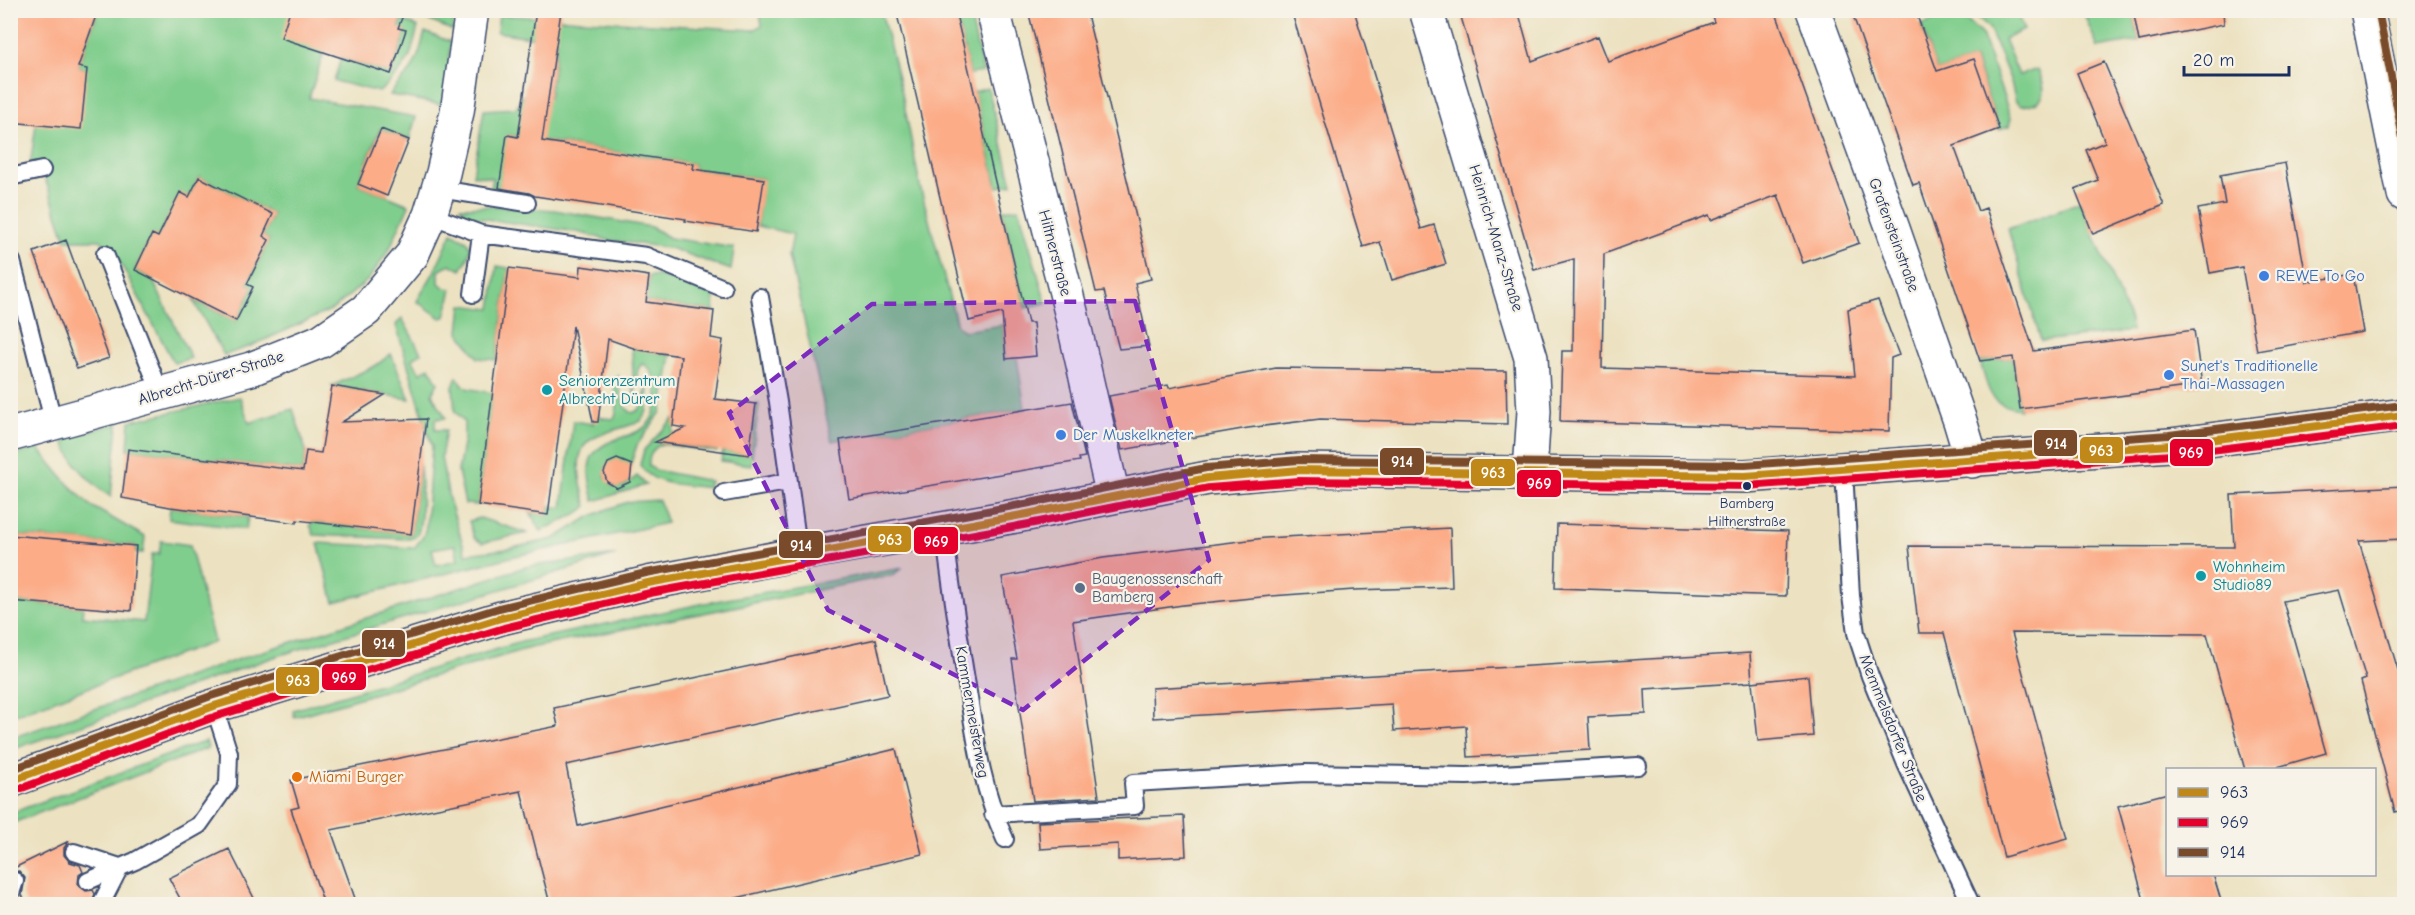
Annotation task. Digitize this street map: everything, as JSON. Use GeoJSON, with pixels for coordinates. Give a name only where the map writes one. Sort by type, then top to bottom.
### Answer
{"type":"FeatureCollection","features":[{"type":"Feature","properties":{"kind":"main road"},"geometry":{"type":"LineString","coordinates":[[10,782],[214,706],[501,618],[648,583],[1027,514],[1208,478],[1299,470],[1745,476],[2180,444],[2404,414]]}},
{"type":"Feature","properties":{"kind":"street","name":"Albrecht-Dürer-Straße"},"geometry":{"type":"LineString","coordinates":[[10,435],[251,369],[321,341],[366,310],[412,255],[435,202],[463,82],[472,10]]}},
{"type":"Feature","properties":{"kind":"street","name":"Hiltnerstraße"},"geometry":{"type":"LineString","coordinates":[[993,10],[1071,312],[1113,496]]}},
{"type":"Feature","properties":{"kind":"street","name":"Heinrich-Manz-Straße"},"geometry":{"type":"LineString","coordinates":[[1426,10],[1515,298],[1531,358],[1534,411],[1530,472]]}},
{"type":"Feature","properties":{"kind":"street","name":"Grafensteinstraße"},"geometry":{"type":"LineString","coordinates":[[1813,10],[1896,238],[1972,461]]}},
{"type":"Feature","properties":{"kind":"street"},"geometry":{"type":"LineString","coordinates":[[2367,10],[2404,194]]}},
{"type":"Feature","properties":{"kind":"lane"},"geometry":{"type":"LineString","coordinates":[[10,177],[42,170]]}},
{"type":"Feature","properties":{"kind":"lane"},"geometry":{"type":"LineString","coordinates":[[435,202],[527,203]]}},
{"type":"Feature","properties":{"kind":"lane"},"geometry":{"type":"LineString","coordinates":[[435,202],[481,234],[646,256],[723,288]]}},
{"type":"Feature","properties":{"kind":"lane"},"geometry":{"type":"LineString","coordinates":[[473,294],[481,234]]}},
{"type":"Feature","properties":{"kind":"lane"},"geometry":{"type":"LineString","coordinates":[[105,254],[161,394]]}},
{"type":"Feature","properties":{"kind":"lane"},"geometry":{"type":"LineString","coordinates":[[12,261],[54,424]]}},
{"type":"Feature","properties":{"kind":"lane"},"geometry":{"type":"LineString","coordinates":[[760,297],[799,554]]}},
{"type":"Feature","properties":{"kind":"lane","name":"Memmelsdorfer Straße"},"geometry":{"type":"LineString","coordinates":[[1844,470],[1851,596],[1856,633],[1870,676],[1906,764],[1971,904]]}},
{"type":"Feature","properties":{"kind":"lane"},"geometry":{"type":"LineString","coordinates":[[724,493],[788,482]]}},
{"type":"Feature","properties":{"kind":"lane","name":"Kammermeisterweg"},"geometry":{"type":"LineString","coordinates":[[944,528],[949,581],[977,751],[993,814],[1005,839]]}},
{"type":"Feature","properties":{"kind":"lane"},"geometry":{"type":"LineString","coordinates":[[88,881],[120,867],[199,825],[228,784],[229,753],[214,706]]}},
{"type":"Feature","properties":{"kind":"lane"},"geometry":{"type":"LineString","coordinates":[[993,814],[1135,806],[1133,783],[1305,773],[1467,776],[1638,766]]}},
{"type":"Feature","properties":{"kind":"lane"},"geometry":{"type":"LineString","coordinates":[[74,852],[120,867]]}},
{"type":"Feature","properties":{"kind":"lane"},"geometry":{"type":"LineString","coordinates":[[101,904],[120,867]]}},
{"type":"Feature","properties":{"kind":"highlighted area"},"geometry":{"type":"Polygon","coordinates":[[[1135,301],[1209,560],[1023,710],[828,610],[729,413],[872,304],[1135,301]]]}},
{"type":"Feature","properties":{"kind":"green space"},"geometry":{"type":"Polygon","coordinates":[[[98,11],[291,11],[324,52],[309,98],[416,117],[409,140],[380,129],[358,184],[409,205],[389,250],[368,280],[333,309],[251,346],[224,355],[193,300],[236,321],[253,287],[247,284],[269,240],[263,236],[273,214],[199,177],[189,197],[180,193],[158,237],[152,235],[135,270],[152,279],[191,358],[174,363],[115,253],[100,240],[66,240],[40,164],[30,166],[36,124],[86,69],[78,67],[98,11]]]}},
{"type":"Feature","properties":{"kind":"green space"},"geometry":{"type":"Polygon","coordinates":[[[407,11],[454,11],[453,31],[407,11]]]}},
{"type":"Feature","properties":{"kind":"green space"},"geometry":{"type":"Polygon","coordinates":[[[754,11],[881,11],[902,93],[920,186],[957,326],[964,331],[1003,325],[1006,358],[1017,358],[1025,409],[832,441],[789,255],[793,234],[757,226],[763,179],[693,169],[694,164],[508,135],[499,191],[491,189],[493,178],[473,175],[484,110],[516,108],[523,95],[549,98],[557,41],[497,32],[499,15],[754,30],[762,25],[760,14],[754,11]]]}},
{"type":"Feature","properties":{"kind":"green space"},"geometry":{"type":"Polygon","coordinates":[[[955,11],[969,11],[983,72],[970,74],[955,11]]]}},
{"type":"Feature","properties":{"kind":"green space"},"geometry":{"type":"Polygon","coordinates":[[[1961,11],[2016,11],[2024,30],[2004,39],[2019,75],[2038,69],[2044,89],[2041,99],[2021,106],[2016,102],[2010,79],[1989,28],[1982,21],[1961,11]]]}},
{"type":"Feature","properties":{"kind":"green space"},"geometry":{"type":"Polygon","coordinates":[[[2083,11],[2133,11],[2139,41],[2098,48],[2083,11]]]}},
{"type":"Feature","properties":{"kind":"green space"},"geometry":{"type":"Polygon","coordinates":[[[1952,15],[1966,20],[1982,35],[2011,118],[2009,126],[1999,129],[1975,59],[1937,71],[1921,25],[1952,15]]]}},
{"type":"Feature","properties":{"kind":"green space"},"geometry":{"type":"Polygon","coordinates":[[[402,20],[418,27],[413,48],[406,63],[379,92],[334,81],[341,58],[391,74],[406,31],[399,29],[402,20]]]}},
{"type":"Feature","properties":{"kind":"green space"},"geometry":{"type":"Polygon","coordinates":[[[425,32],[451,42],[444,105],[390,95],[412,68],[425,32]]]}},
{"type":"Feature","properties":{"kind":"green space"},"geometry":{"type":"Polygon","coordinates":[[[988,88],[1012,184],[997,187],[974,92],[988,88]]]}},
{"type":"Feature","properties":{"kind":"green space"},"geometry":{"type":"Polygon","coordinates":[[[2080,202],[2130,321],[2131,331],[2041,341],[2008,229],[2080,202]]]}},
{"type":"Feature","properties":{"kind":"green space"},"geometry":{"type":"Polygon","coordinates":[[[496,206],[554,210],[651,227],[670,238],[734,248],[731,270],[670,248],[608,240],[577,232],[469,216],[460,207],[496,206]]]}},
{"type":"Feature","properties":{"kind":"green space"},"geometry":{"type":"Polygon","coordinates":[[[1019,208],[1046,303],[1025,308],[1002,210],[1019,208]]]}},
{"type":"Feature","properties":{"kind":"green space"},"geometry":{"type":"Polygon","coordinates":[[[452,233],[467,241],[471,248],[461,270],[450,264],[439,271],[439,283],[445,288],[452,289],[445,317],[441,318],[417,301],[433,274],[452,233]]]}},
{"type":"Feature","properties":{"kind":"green space"},"geometry":{"type":"Polygon","coordinates":[[[497,266],[509,268],[497,360],[478,358],[459,332],[462,305],[491,309],[497,266]]]}},
{"type":"Feature","properties":{"kind":"green space"},"geometry":{"type":"Polygon","coordinates":[[[649,276],[661,276],[714,295],[714,311],[646,302],[649,276]]]}},
{"type":"Feature","properties":{"kind":"green space"},"geometry":{"type":"Polygon","coordinates":[[[402,318],[421,353],[412,359],[420,373],[429,367],[438,383],[432,394],[446,418],[435,419],[435,430],[446,430],[441,457],[449,499],[466,554],[507,549],[554,539],[586,519],[628,502],[659,500],[667,523],[511,557],[334,602],[318,543],[414,548],[423,537],[426,527],[432,446],[396,325],[402,318]],[[455,545],[432,549],[436,565],[458,560],[455,545]]]}},
{"type":"Feature","properties":{"kind":"green space"},"geometry":{"type":"Polygon","coordinates":[[[632,348],[671,355],[661,412],[637,445],[630,466],[617,460],[611,462],[607,466],[605,476],[608,482],[615,487],[624,486],[637,476],[646,485],[594,501],[589,471],[593,455],[612,441],[642,429],[650,422],[655,410],[656,385],[652,373],[644,364],[638,369],[634,399],[632,348]]]}},
{"type":"Feature","properties":{"kind":"green space"},"geometry":{"type":"Polygon","coordinates":[[[391,354],[410,399],[332,386],[375,366],[391,354]]]}},
{"type":"Feature","properties":{"kind":"green space"},"geometry":{"type":"Polygon","coordinates":[[[2013,357],[2020,409],[2009,407],[1995,400],[1988,387],[1980,361],[2013,357]]]}},
{"type":"Feature","properties":{"kind":"green space"},"geometry":{"type":"Polygon","coordinates":[[[618,375],[623,402],[625,407],[633,413],[640,409],[648,385],[647,411],[641,421],[598,436],[586,445],[582,452],[579,470],[587,506],[580,512],[541,531],[530,512],[548,515],[549,506],[562,508],[573,421],[593,424],[594,413],[603,418],[614,419],[617,408],[615,386],[618,375]]]}},
{"type":"Feature","properties":{"kind":"green space"},"geometry":{"type":"Polygon","coordinates":[[[457,377],[466,388],[493,393],[478,505],[465,504],[458,471],[464,439],[464,421],[455,412],[453,387],[457,377]]]}},
{"type":"Feature","properties":{"kind":"green space"},"geometry":{"type":"Polygon","coordinates":[[[240,397],[249,423],[293,409],[306,451],[303,471],[128,449],[130,421],[240,397]]]}},
{"type":"Feature","properties":{"kind":"green space"},"geometry":{"type":"Polygon","coordinates":[[[756,404],[759,404],[751,465],[721,461],[723,451],[749,455],[756,404]]]}},
{"type":"Feature","properties":{"kind":"green space"},"geometry":{"type":"Polygon","coordinates":[[[675,417],[671,444],[717,450],[717,452],[663,444],[652,452],[649,466],[655,470],[710,481],[708,488],[661,481],[645,472],[640,465],[644,450],[675,417]]]}},
{"type":"Feature","properties":{"kind":"green space"},"geometry":{"type":"Polygon","coordinates":[[[118,423],[111,497],[82,471],[71,456],[63,439],[118,423]]]}},
{"type":"Feature","properties":{"kind":"green space"},"geometry":{"type":"Polygon","coordinates":[[[38,448],[68,484],[91,506],[145,537],[143,553],[136,553],[136,546],[11,535],[10,456],[38,448]]]}},
{"type":"Feature","properties":{"kind":"green space"},"geometry":{"type":"Polygon","coordinates":[[[420,465],[421,512],[419,529],[415,537],[409,539],[314,535],[310,525],[313,522],[411,534],[420,465]]]}},
{"type":"Feature","properties":{"kind":"green space"},"geometry":{"type":"Polygon","coordinates":[[[170,507],[248,517],[246,529],[169,519],[170,507]]]}},
{"type":"Feature","properties":{"kind":"green space"},"geometry":{"type":"Polygon","coordinates":[[[480,518],[527,533],[482,543],[474,538],[469,521],[480,518]]]}},
{"type":"Feature","properties":{"kind":"green space"},"geometry":{"type":"Polygon","coordinates":[[[161,541],[190,545],[214,642],[11,716],[11,601],[83,607],[82,616],[144,622],[152,554],[159,554],[161,541]]]}},
{"type":"Feature","properties":{"kind":"green space"},"geometry":{"type":"Polygon","coordinates":[[[616,555],[277,656],[11,750],[11,738],[248,656],[525,567],[616,555]]]}},
{"type":"Feature","properties":{"kind":"green space"},"geometry":{"type":"Polygon","coordinates":[[[903,568],[892,575],[530,648],[294,717],[293,710],[521,642],[710,602],[903,568]]]}},
{"type":"Feature","properties":{"kind":"green space"},"geometry":{"type":"Polygon","coordinates":[[[206,741],[208,748],[13,823],[11,813],[206,741]]]}},
{"type":"Feature","properties":{"kind":"building"},"geometry":{"type":"Polygon","coordinates":[[[18,10],[98,10],[78,67],[87,69],[81,129],[10,122],[10,31],[18,10]]]}},
{"type":"Feature","properties":{"kind":"building"},"geometry":{"type":"Polygon","coordinates":[[[290,10],[405,10],[398,28],[406,30],[391,74],[281,38],[290,10]]]}},
{"type":"Feature","properties":{"kind":"building"},"geometry":{"type":"Polygon","coordinates":[[[536,10],[561,11],[542,141],[694,164],[693,169],[764,179],[756,232],[535,196],[499,188],[507,135],[518,137],[536,10]]]}},
{"type":"Feature","properties":{"kind":"building"},"geometry":{"type":"Polygon","coordinates":[[[896,10],[955,10],[1028,323],[1033,323],[1036,356],[1006,359],[1002,313],[969,321],[896,10]]]}},
{"type":"Feature","properties":{"kind":"building"},"geometry":{"type":"Polygon","coordinates":[[[1028,10],[1086,10],[1151,279],[1135,283],[1149,346],[1119,349],[1104,291],[1096,292],[1028,10]]]}},
{"type":"Feature","properties":{"kind":"building"},"geometry":{"type":"Polygon","coordinates":[[[1291,10],[1354,10],[1421,229],[1434,225],[1446,264],[1392,280],[1380,242],[1363,247],[1291,10]]]}},
{"type":"Feature","properties":{"kind":"building"},"geometry":{"type":"Polygon","coordinates":[[[1459,10],[1518,10],[1532,61],[1598,36],[1608,61],[1714,22],[1710,10],[1775,10],[1859,243],[1803,263],[1778,195],[1711,220],[1709,215],[1604,254],[1602,368],[1855,376],[1848,309],[1878,300],[1899,355],[1891,358],[1889,431],[1560,421],[1562,351],[1573,351],[1574,259],[1534,270],[1459,10]]]}},
{"type":"Feature","properties":{"kind":"building"},"geometry":{"type":"Polygon","coordinates":[[[1851,10],[1915,10],[1937,71],[1974,59],[1999,129],[1954,146],[1978,211],[1986,208],[2034,351],[2194,330],[2202,385],[2020,409],[2013,357],[1980,361],[1919,183],[1913,185],[1851,10]]]}},
{"type":"Feature","properties":{"kind":"building"},"geometry":{"type":"Polygon","coordinates":[[[2133,10],[2223,10],[2224,24],[2139,41],[2133,10]]]}},
{"type":"Feature","properties":{"kind":"building"},"geometry":{"type":"Polygon","coordinates":[[[2104,62],[2164,205],[2093,234],[2075,189],[2098,180],[2086,150],[2105,142],[2077,73],[2104,62]]]}},
{"type":"Feature","properties":{"kind":"building"},"geometry":{"type":"Polygon","coordinates":[[[381,129],[409,140],[387,196],[358,184],[381,129]]]}},
{"type":"Feature","properties":{"kind":"building"},"geometry":{"type":"Polygon","coordinates":[[[2285,163],[2307,282],[2353,274],[2363,332],[2257,351],[2242,267],[2210,273],[2198,209],[2225,204],[2220,175],[2285,163]]]}},
{"type":"Feature","properties":{"kind":"building"},"geometry":{"type":"Polygon","coordinates":[[[199,177],[273,214],[263,236],[269,240],[247,284],[253,287],[236,321],[135,270],[152,234],[158,237],[180,192],[189,197],[199,177]]]}},
{"type":"Feature","properties":{"kind":"building"},"geometry":{"type":"Polygon","coordinates":[[[66,240],[109,358],[77,369],[34,252],[66,240]]]}},
{"type":"Feature","properties":{"kind":"building","name":"Seniorenzentrum Albrecht Dürer"},"geometry":{"type":"Polygon","coordinates":[[[581,266],[649,276],[646,302],[714,311],[711,338],[723,340],[715,399],[756,404],[749,455],[655,442],[685,428],[673,426],[681,356],[639,350],[608,339],[598,422],[593,422],[573,326],[548,515],[478,505],[509,268],[580,277],[581,266]]]}},
{"type":"Feature","properties":{"kind":"building"},"geometry":{"type":"Polygon","coordinates":[[[1276,368],[1506,371],[1507,424],[1320,419],[1248,428],[1122,450],[1109,396],[1168,385],[1169,388],[1276,368]]]}},
{"type":"Feature","properties":{"kind":"building"},"geometry":{"type":"Polygon","coordinates":[[[332,386],[385,395],[342,422],[426,419],[411,534],[297,520],[297,523],[170,507],[122,498],[128,449],[303,471],[306,451],[321,453],[332,386]]]}},
{"type":"Feature","properties":{"kind":"building"},"geometry":{"type":"Polygon","coordinates":[[[1072,402],[1085,457],[1079,458],[1080,461],[849,499],[840,440],[1072,402]]]}},
{"type":"Feature","properties":{"kind":"building"},"geometry":{"type":"Polygon","coordinates":[[[617,459],[632,465],[630,482],[617,488],[607,482],[604,472],[608,463],[617,459]]]}},
{"type":"Feature","properties":{"kind":"building"},"geometry":{"type":"Polygon","coordinates":[[[2404,486],[2404,539],[2359,541],[2398,670],[2404,669],[2404,810],[2395,812],[2361,681],[2366,679],[2339,590],[2283,601],[2326,753],[2274,768],[2244,768],[2207,634],[2012,633],[2068,839],[2004,857],[1944,633],[1919,633],[1909,546],[2234,547],[2231,495],[2404,486]]]}},
{"type":"Feature","properties":{"kind":"building"},"geometry":{"type":"Polygon","coordinates":[[[1557,524],[1788,531],[1786,596],[1555,588],[1557,524]]]}},
{"type":"Feature","properties":{"kind":"building"},"geometry":{"type":"Polygon","coordinates":[[[1450,528],[1452,587],[1354,590],[1271,596],[1183,605],[1073,621],[1099,797],[1033,801],[1012,659],[1017,659],[1002,577],[1103,558],[1265,538],[1450,528]]]}},
{"type":"Feature","properties":{"kind":"building"},"geometry":{"type":"Polygon","coordinates":[[[10,535],[136,546],[131,611],[10,601],[10,535]]]}},
{"type":"Feature","properties":{"kind":"building"},"geometry":{"type":"Polygon","coordinates":[[[876,639],[888,695],[566,765],[578,826],[896,749],[922,854],[711,904],[550,904],[521,791],[331,830],[357,904],[324,904],[291,809],[299,807],[291,780],[558,726],[554,708],[876,639]]]}},
{"type":"Feature","properties":{"kind":"building"},"geometry":{"type":"Polygon","coordinates":[[[1750,653],[1752,682],[1645,689],[1646,714],[1588,717],[1590,750],[1468,757],[1466,726],[1394,731],[1392,704],[1153,718],[1152,688],[1750,653]]]}},
{"type":"Feature","properties":{"kind":"building"},"geometry":{"type":"Polygon","coordinates":[[[1808,676],[1813,736],[1758,741],[1752,682],[1808,676]]]}},
{"type":"Feature","properties":{"kind":"building"},"geometry":{"type":"Polygon","coordinates":[[[2166,794],[2166,876],[2214,876],[2222,904],[2145,904],[2118,806],[2166,794]]]}},
{"type":"Feature","properties":{"kind":"building"},"geometry":{"type":"Polygon","coordinates":[[[1184,816],[1186,856],[1118,860],[1118,844],[1040,849],[1038,822],[1184,816]]]}},
{"type":"Feature","properties":{"kind":"building"},"geometry":{"type":"Polygon","coordinates":[[[69,841],[64,848],[64,855],[70,862],[80,865],[83,872],[79,875],[78,885],[86,891],[93,890],[95,894],[91,904],[27,904],[22,895],[25,878],[19,871],[10,872],[10,870],[69,841]]]}},
{"type":"Feature","properties":{"kind":"building"},"geometry":{"type":"Polygon","coordinates":[[[229,849],[257,904],[183,904],[169,878],[229,849]]]}},
{"type":"Feature","properties":{"kind":"transit line","name":"914"},"geometry":{"type":"LineString","coordinates":[[2378,10],[2404,143]]}},
{"type":"Feature","properties":{"kind":"transit line","name":"914"},"geometry":{"type":"LineString","coordinates":[[10,770],[211,696],[499,608],[646,573],[1025,504],[1206,468],[1299,460],[1745,465],[2169,435],[2403,405]]}},
{"type":"Feature","properties":{"kind":"transit line","name":"963"},"geometry":{"type":"LineString","coordinates":[[10,781],[214,706],[501,618],[648,583],[1027,514],[1208,478],[1299,470],[1745,476],[2170,445],[2404,415]]}},
{"type":"Feature","properties":{"kind":"transit line","name":"969"},"geometry":{"type":"LineString","coordinates":[[14,791],[217,716],[504,628],[650,593],[1029,524],[1209,488],[1299,481],[1746,486],[2171,455],[2404,426]]}},
{"type":"Feature","properties":{"kind":"place","name":"REWE To Go"},"geometry":{"type":"Point","coordinates":[2264,276]}},
{"type":"Feature","properties":{"kind":"place","name":"Sunet's Traditionelle Thai-Massagen"},"geometry":{"type":"Point","coordinates":[2169,375]}},
{"type":"Feature","properties":{"kind":"place","name":"Seniorenzentrum Albrecht Dürer"},"geometry":{"type":"Point","coordinates":[547,390]}},
{"type":"Feature","properties":{"kind":"place","name":"Der Muskelkneter"},"geometry":{"type":"Point","coordinates":[1061,435]}},
{"type":"Feature","properties":{"kind":"place","name":"Bamberg Hiltnerstraße"},"geometry":{"type":"Point","coordinates":[1747,486]}},
{"type":"Feature","properties":{"kind":"place","name":"Wohnheim Studio89"},"geometry":{"type":"Point","coordinates":[2201,576]}},
{"type":"Feature","properties":{"kind":"place","name":"Baugenossenschaft Bamberg"},"geometry":{"type":"Point","coordinates":[1080,588]}},
{"type":"Feature","properties":{"kind":"place","name":"Miami Burger"},"geometry":{"type":"Point","coordinates":[297,777]}}]}
